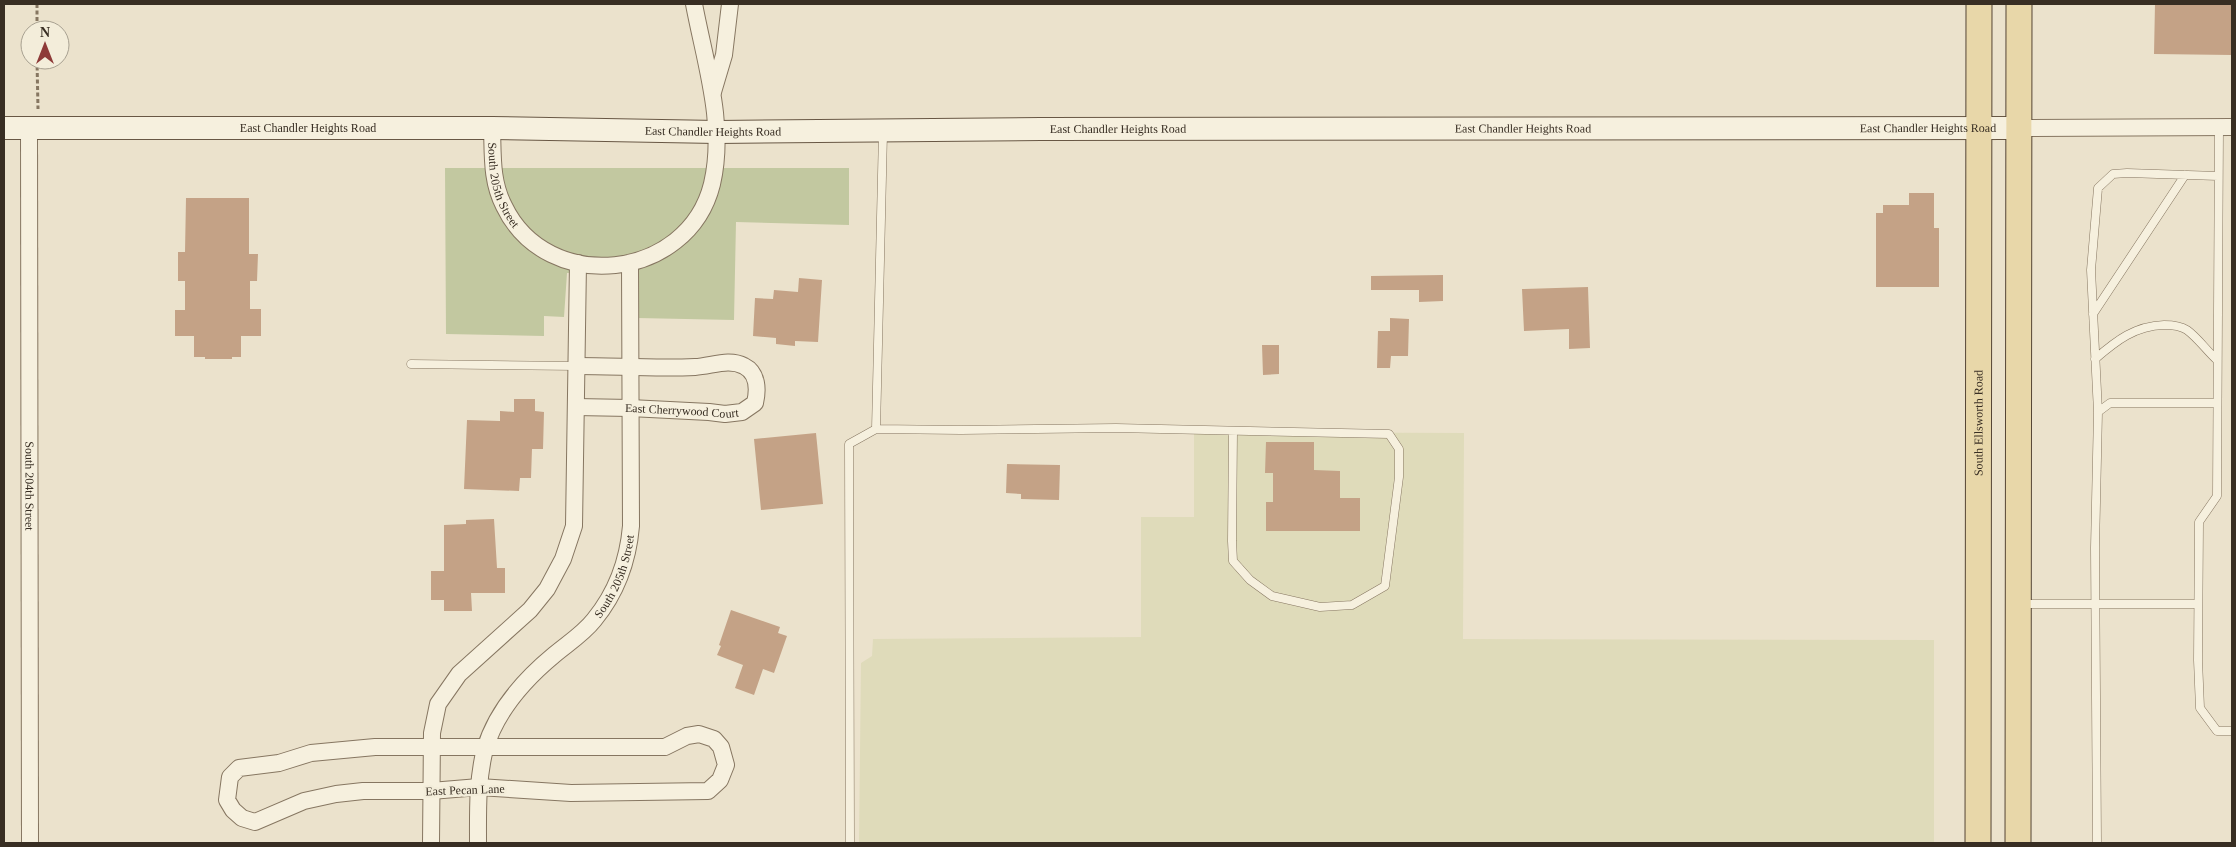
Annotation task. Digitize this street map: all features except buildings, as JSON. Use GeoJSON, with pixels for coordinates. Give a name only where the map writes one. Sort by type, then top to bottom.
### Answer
{"type":"FeatureCollection","features":[{"type":"Feature","properties":{"kind":"main road","name":"South Ellsworth Road"},"geometry":{"type":"LineString","coordinates":[[1978,4],[1978,843]]}},
{"type":"Feature","properties":{"kind":"main road"},"geometry":{"type":"LineString","coordinates":[[2018,843],[2019,4]]}},
{"type":"Feature","properties":{"kind":"main road","name":"East Chandler Heights Road"},"geometry":{"type":"LineString","coordinates":[[4,128],[492,128],[717,132],[1041,129],[2019,128]]}},
{"type":"Feature","properties":{"kind":"street"},"geometry":{"type":"LineString","coordinates":[[694,4],[703,55],[713,92]]}},
{"type":"Feature","properties":{"kind":"street"},"geometry":{"type":"LineString","coordinates":[[713,92],[724,55],[730,4]]}},
{"type":"Feature","properties":{"kind":"street","name":"South 205th Street"},"geometry":{"type":"LineString","coordinates":[[492,128],[493,175],[504,207],[525,235],[555,255],[578,263],[616,266],[630,264],[657,254],[690,226],[704,205],[712,184],[717,132],[713,92]]}},
{"type":"Feature","properties":{"kind":"street","name":"South 204th Street"},"geometry":{"type":"LineString","coordinates":[[30,843],[33,127]]}},
{"type":"Feature","properties":{"kind":"street","name":"East Chandler Heights Road"},"geometry":{"type":"LineString","coordinates":[[2019,128],[2226,127]]}},
{"type":"Feature","properties":{"kind":"street"},"geometry":{"type":"LineString","coordinates":[[431,843],[432,746],[434,719],[438,704],[459,674],[530,610],[547,589],[563,559],[574,526],[578,263]]}},
{"type":"Feature","properties":{"kind":"street","name":"South 205th Street"},"geometry":{"type":"LineString","coordinates":[[478,843],[479,787],[486,748],[514,695],[543,664],[593,622],[607,603],[624,567],[631,526],[630,264]]}},
{"type":"Feature","properties":{"kind":"street","name":"East Cherrywood Court"},"geometry":{"type":"LineString","coordinates":[[576,407],[630,408],[725,414],[742,412],[755,403],[758,389],[753,373],[745,366],[731,362],[695,367],[577,366]]}},
{"type":"Feature","properties":{"kind":"street","name":"East Pecan Lane"},"geometry":{"type":"LineString","coordinates":[[699,734],[714,739],[721,747],[726,765],[720,780],[708,791],[571,793],[479,787],[431,791],[336,794],[304,801],[255,822],[238,814],[227,800],[230,777],[239,768],[255,764],[279,763],[311,753],[375,747],[432,746],[486,748],[665,747],[687,736],[699,734]]}},
{"type":"Feature","properties":{"kind":"lane"},"geometry":{"type":"LineString","coordinates":[[2226,127],[2218,176],[2217,496],[2199,522],[2198,604],[2200,708],[2217,731],[2232,731]]}},
{"type":"Feature","properties":{"kind":"lane"},"geometry":{"type":"LineString","coordinates":[[876,429],[883,131]]}},
{"type":"Feature","properties":{"kind":"lane"},"geometry":{"type":"LineString","coordinates":[[2097,843],[2095,604],[2098,412],[2091,270],[2098,188],[2113,174],[2218,176]]}},
{"type":"Feature","properties":{"kind":"lane"},"geometry":{"type":"LineString","coordinates":[[2093,314],[2185,175]]}},
{"type":"Feature","properties":{"kind":"lane"},"geometry":{"type":"LineString","coordinates":[[2096,359],[2114,342],[2131,332],[2148,326],[2170,325],[2185,329],[2217,360]]}},
{"type":"Feature","properties":{"kind":"lane"},"geometry":{"type":"LineString","coordinates":[[412,364],[577,366]]}},
{"type":"Feature","properties":{"kind":"lane"},"geometry":{"type":"LineString","coordinates":[[2098,412],[2110,403],[2217,403]]}},
{"type":"Feature","properties":{"kind":"lane"},"geometry":{"type":"LineString","coordinates":[[850,843],[849,444],[876,429],[1116,428],[1389,434],[1399,449],[1399,477],[1385,586],[1352,605],[1320,607],[1272,596],[1250,580],[1233,561],[1233,431]]}},
{"type":"Feature","properties":{"kind":"lane"},"geometry":{"type":"LineString","coordinates":[[2018,604],[2198,604]]}},
{"type":"Feature","properties":{"kind":"path"},"geometry":{"type":"LineString","coordinates":[[37,4],[37,20]]}},
{"type":"Feature","properties":{"kind":"path"},"geometry":{"type":"LineString","coordinates":[[33,127],[37,70]]}},
{"type":"Feature","properties":{"kind":"shaded area"},"geometry":{"type":"Polygon","coordinates":[[[1194,432],[1464,433],[1463,639],[1934,640],[1934,843],[859,843],[861,663],[872,656],[873,639],[1141,637],[1141,517],[1194,517],[1194,432]]]}},
{"type":"Feature","properties":{"kind":"green space"},"geometry":{"type":"Polygon","coordinates":[[[445,168],[849,168],[849,225],[736,222],[734,320],[637,318],[638,273],[567,273],[564,317],[544,316],[544,336],[446,334],[445,168]]]}}]}
